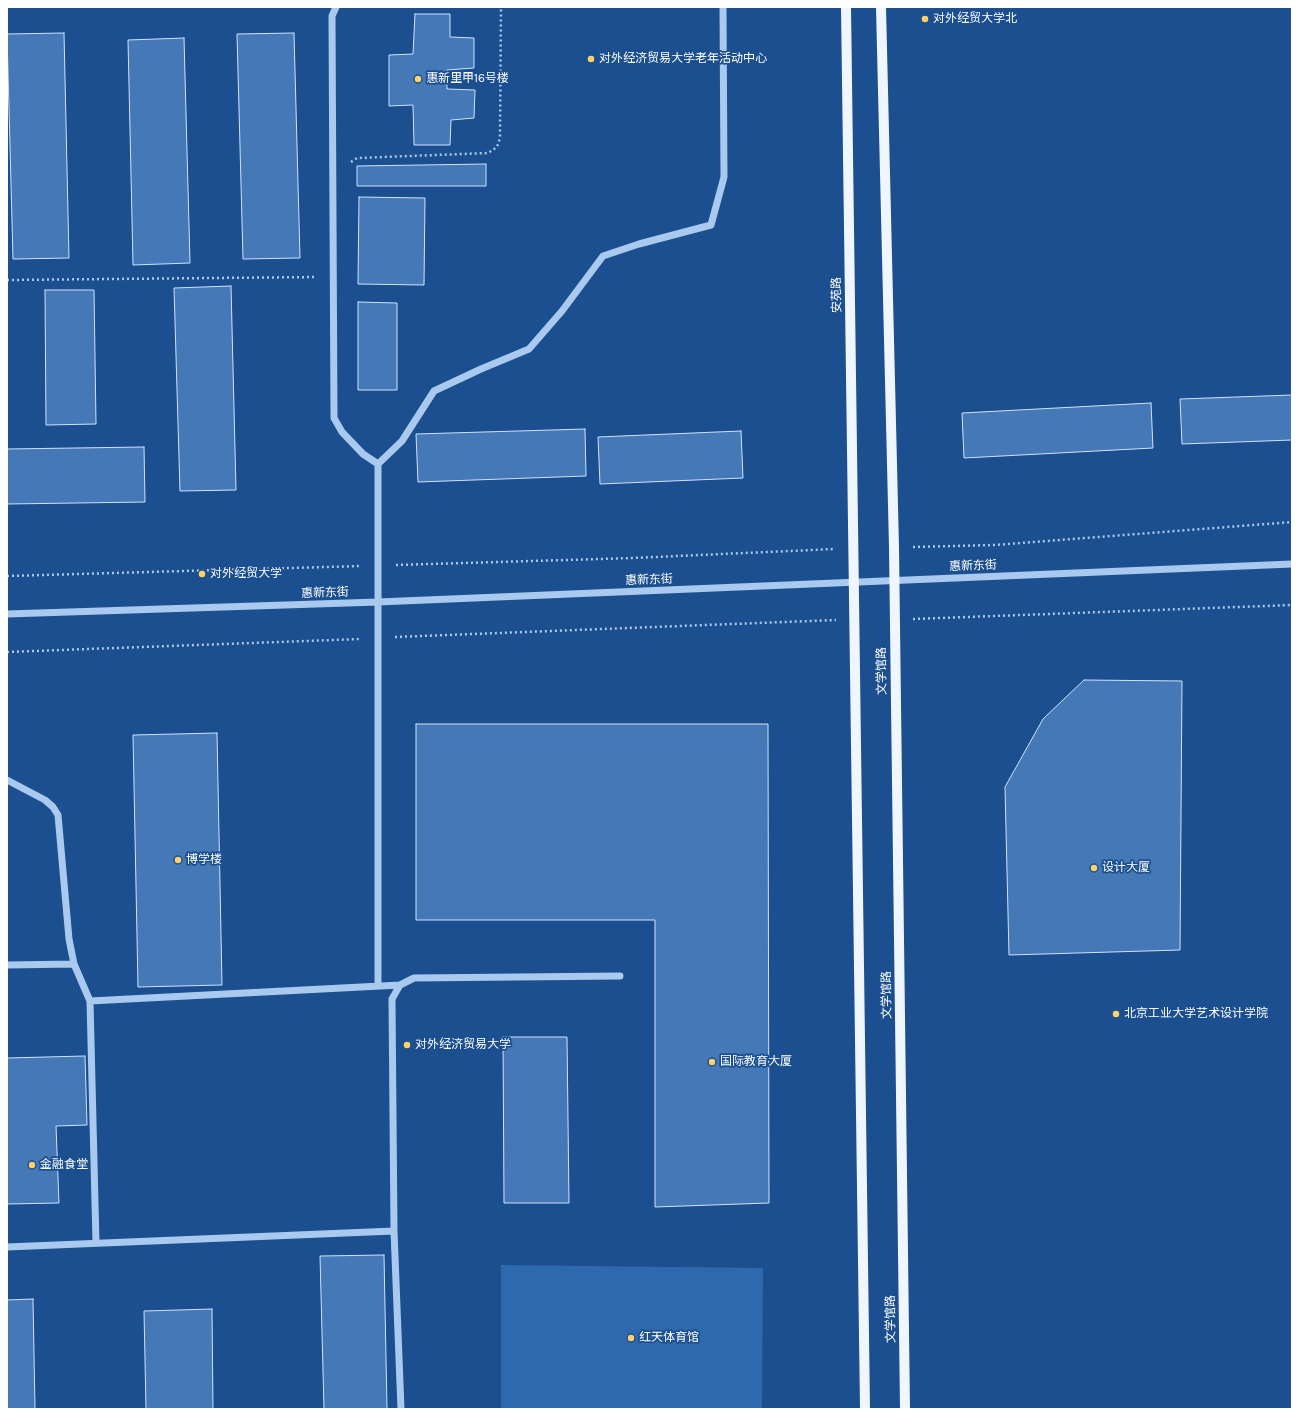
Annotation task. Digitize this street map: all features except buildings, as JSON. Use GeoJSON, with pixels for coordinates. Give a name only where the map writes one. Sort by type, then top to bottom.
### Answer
{"type":"FeatureCollection","features":[{"type":"Feature","properties":{"kind":"main road","name":"安苑路"},"geometry":{"type":"LineString","coordinates":[[846,7],[854,582]]}},
{"type":"Feature","properties":{"kind":"main road"},"geometry":{"type":"LineString","coordinates":[[881,7],[894,580]]}},
{"type":"Feature","properties":{"kind":"main road","name":"文学馆路"},"geometry":{"type":"LineString","coordinates":[[894,580],[905,1409]]}},
{"type":"Feature","properties":{"kind":"main road"},"geometry":{"type":"LineString","coordinates":[[854,582],[865,1409]]}},
{"type":"Feature","properties":{"kind":"street"},"geometry":{"type":"LineString","coordinates":[[336,7],[332,16],[334,418],[342,432],[363,454],[378,464]]}},
{"type":"Feature","properties":{"kind":"street"},"geometry":{"type":"LineString","coordinates":[[378,986],[378,464],[402,441],[434,391],[481,368],[529,349],[562,311],[603,256],[639,244],[711,225],[724,176],[723,7]]}},
{"type":"Feature","properties":{"kind":"street","name":"惠新东街"},"geometry":{"type":"LineString","coordinates":[[7,614],[378,602],[1292,564]]}},
{"type":"Feature","properties":{"kind":"street"},"geometry":{"type":"LineString","coordinates":[[7,780],[45,800],[53,807],[58,815],[69,939],[74,964],[90,1001],[96,1243]]}},
{"type":"Feature","properties":{"kind":"street"},"geometry":{"type":"LineString","coordinates":[[7,965],[74,964]]}},
{"type":"Feature","properties":{"kind":"street"},"geometry":{"type":"LineString","coordinates":[[90,1001],[400,985],[414,978],[620,976]]}},
{"type":"Feature","properties":{"kind":"street"},"geometry":{"type":"LineString","coordinates":[[400,985],[392,999],[394,1231],[401,1409]]}},
{"type":"Feature","properties":{"kind":"street"},"geometry":{"type":"LineString","coordinates":[[7,1247],[394,1231]]}},
{"type":"Feature","properties":{"kind":"path"},"geometry":{"type":"LineString","coordinates":[[333,172],[357,158],[488,153],[497,147],[500,138],[501,7]]}},
{"type":"Feature","properties":{"kind":"path"},"geometry":{"type":"LineString","coordinates":[[7,280],[333,277]]}},
{"type":"Feature","properties":{"kind":"path"},"geometry":{"type":"LineString","coordinates":[[894,547],[994,544],[1292,522]]}},
{"type":"Feature","properties":{"kind":"path"},"geometry":{"type":"LineString","coordinates":[[7,576],[625,558],[853,548]]}},
{"type":"Feature","properties":{"kind":"path"},"geometry":{"type":"LineString","coordinates":[[895,620],[1292,605]]}},
{"type":"Feature","properties":{"kind":"path"},"geometry":{"type":"LineString","coordinates":[[7,652],[854,620]]}},
{"type":"Feature","properties":{"kind":"shaded area","name":"红天体育馆"},"geometry":{"type":"Polygon","coordinates":[[[501,1265],[763,1268],[762,1409],[501,1409],[501,1265]]]}},
{"type":"Feature","properties":{"kind":"place","name":"对外经贸大学北"},"geometry":{"type":"Point","coordinates":[925,19]}},
{"type":"Feature","properties":{"kind":"place","name":"对外经济贸易大学老年活动中心"},"geometry":{"type":"Point","coordinates":[591,59]}},
{"type":"Feature","properties":{"kind":"place","name":"惠新里甲16号楼"},"geometry":{"type":"Point","coordinates":[418,79]}},
{"type":"Feature","properties":{"kind":"place","name":"对外经贸大学"},"geometry":{"type":"Point","coordinates":[202,574]}},
{"type":"Feature","properties":{"kind":"place","name":"博学楼"},"geometry":{"type":"Point","coordinates":[178,860]}},
{"type":"Feature","properties":{"kind":"place","name":"设计大厦"},"geometry":{"type":"Point","coordinates":[1094,868]}},
{"type":"Feature","properties":{"kind":"place","name":"北京工业大学艺术设计学院"},"geometry":{"type":"Point","coordinates":[1116,1014]}},
{"type":"Feature","properties":{"kind":"place","name":"对外经济贸易大学"},"geometry":{"type":"Point","coordinates":[407,1045]}},
{"type":"Feature","properties":{"kind":"place","name":"国际教育大厦"},"geometry":{"type":"Point","coordinates":[712,1062]}},
{"type":"Feature","properties":{"kind":"place","name":"金融食堂"},"geometry":{"type":"Point","coordinates":[32,1165]}},
{"type":"Feature","properties":{"kind":"place","name":"红天体育馆"},"geometry":{"type":"Point","coordinates":[631,1338]}}]}
